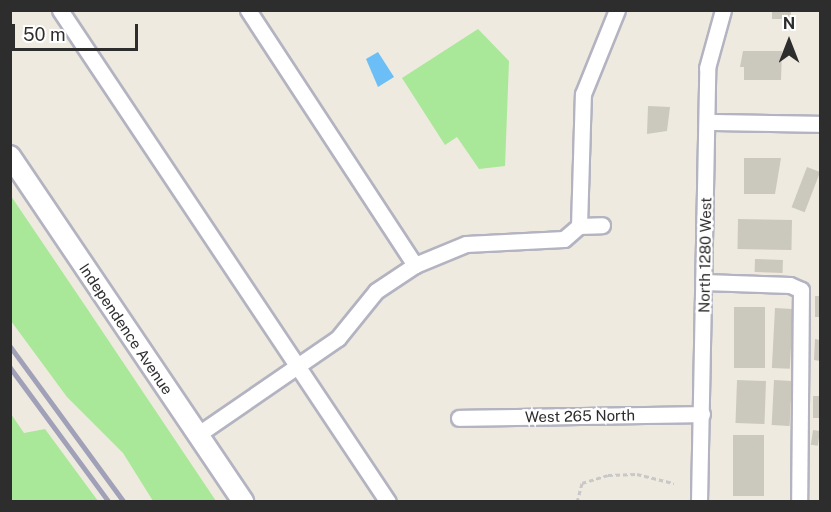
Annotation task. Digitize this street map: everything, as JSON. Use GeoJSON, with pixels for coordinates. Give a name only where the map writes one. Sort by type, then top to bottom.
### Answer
{"type":"FeatureCollection","features":[{"type":"Feature","properties":{"kind":"street"},"geometry":{"type":"LineString","coordinates":[[60,10],[295,366],[388,501]]}},
{"type":"Feature","properties":{"kind":"street"},"geometry":{"type":"LineString","coordinates":[[248,10],[415,265]]}},
{"type":"Feature","properties":{"kind":"street"},"geometry":{"type":"LineString","coordinates":[[579,226],[583,94],[617,10]]}},
{"type":"Feature","properties":{"kind":"street","name":"North 1280 West"},"geometry":{"type":"LineString","coordinates":[[699,501],[707,68],[723,10]]}},
{"type":"Feature","properties":{"kind":"street"},"geometry":{"type":"LineString","coordinates":[[707,122],[820,124]]}},
{"type":"Feature","properties":{"kind":"street","name":"Independence Avenue"},"geometry":{"type":"LineString","coordinates":[[10,156],[243,501]]}},
{"type":"Feature","properties":{"kind":"street"},"geometry":{"type":"LineString","coordinates":[[197,435],[338,338],[376,291],[415,265],[466,244],[564,239],[579,226],[602,225]]}},
{"type":"Feature","properties":{"kind":"street"},"geometry":{"type":"LineString","coordinates":[[704,282],[790,285],[801,290],[799,501]]}},
{"type":"Feature","properties":{"kind":"street","name":"West 265 North"},"geometry":{"type":"LineString","coordinates":[[459,418],[702,414]]}},
{"type":"Feature","properties":{"kind":"path"},"geometry":{"type":"LineString","coordinates":[[577,501],[582,483],[608,475],[637,474],[674,483]]}},
{"type":"Feature","properties":{"kind":"green space"},"geometry":{"type":"Polygon","coordinates":[[[478,29],[509,61],[505,166],[479,169],[457,137],[445,145],[402,78],[478,29]]]}},
{"type":"Feature","properties":{"kind":"green space"},"geometry":{"type":"Polygon","coordinates":[[[11,196],[216,501],[153,501],[123,453],[67,397],[11,321],[11,196]]]}},
{"type":"Feature","properties":{"kind":"green space"},"geometry":{"type":"Polygon","coordinates":[[[11,414],[24,433],[45,429],[98,501],[11,501],[11,414]]]}},
{"type":"Feature","properties":{"kind":"water"},"geometry":{"type":"Polygon","coordinates":[[[378,52],[394,77],[378,87],[366,59],[378,52]]]}},
{"type":"Feature","properties":{"kind":"building"},"geometry":{"type":"Polygon","coordinates":[[[772,10],[791,10],[791,19],[772,19],[772,10]]]}},
{"type":"Feature","properties":{"kind":"building"},"geometry":{"type":"Polygon","coordinates":[[[743,51],[782,51],[781,80],[744,80],[744,67],[740,67],[743,51]]]}},
{"type":"Feature","properties":{"kind":"building"},"geometry":{"type":"Polygon","coordinates":[[[648,106],[670,107],[667,131],[647,134],[648,106]]]}},
{"type":"Feature","properties":{"kind":"building"},"geometry":{"type":"Polygon","coordinates":[[[744,158],[781,158],[775,194],[744,194],[744,158]]]}},
{"type":"Feature","properties":{"kind":"building"},"geometry":{"type":"Polygon","coordinates":[[[807,167],[820,172],[805,212],[792,207],[807,167]]]}},
{"type":"Feature","properties":{"kind":"building"},"geometry":{"type":"Polygon","coordinates":[[[738,219],[792,220],[791,250],[737,249],[738,219]]]}},
{"type":"Feature","properties":{"kind":"building"},"geometry":{"type":"Polygon","coordinates":[[[755,259],[783,260],[783,273],[755,272],[755,259]]]}},
{"type":"Feature","properties":{"kind":"building"},"geometry":{"type":"Polygon","coordinates":[[[815,296],[820,296],[820,317],[815,317],[815,296]]]}},
{"type":"Feature","properties":{"kind":"building"},"geometry":{"type":"Polygon","coordinates":[[[734,307],[765,307],[765,368],[734,368],[734,307]]]}},
{"type":"Feature","properties":{"kind":"building"},"geometry":{"type":"Polygon","coordinates":[[[775,308],[793,309],[790,369],[772,368],[775,308]]]}},
{"type":"Feature","properties":{"kind":"building"},"geometry":{"type":"Polygon","coordinates":[[[815,339],[820,340],[820,361],[814,360],[815,339]]]}},
{"type":"Feature","properties":{"kind":"building"},"geometry":{"type":"Polygon","coordinates":[[[737,380],[766,381],[764,424],[735,423],[737,380]]]}},
{"type":"Feature","properties":{"kind":"building"},"geometry":{"type":"Polygon","coordinates":[[[774,380],[792,381],[790,426],[772,425],[774,380]]]}},
{"type":"Feature","properties":{"kind":"building"},"geometry":{"type":"Polygon","coordinates":[[[813,396],[820,396],[820,418],[813,418],[813,396]]]}},
{"type":"Feature","properties":{"kind":"building"},"geometry":{"type":"Polygon","coordinates":[[[813,430],[820,431],[818,446],[811,445],[813,430]]]}},
{"type":"Feature","properties":{"kind":"building"},"geometry":{"type":"Polygon","coordinates":[[[733,435],[764,435],[764,496],[733,496],[733,435]]]}},
{"type":"Feature","properties":{"kind":"railway"},"geometry":{"type":"LineString","coordinates":[[10,346],[124,502]]}},
{"type":"Feature","properties":{"kind":"railway"},"geometry":{"type":"LineString","coordinates":[[10,367],[109,502]]}}]}
